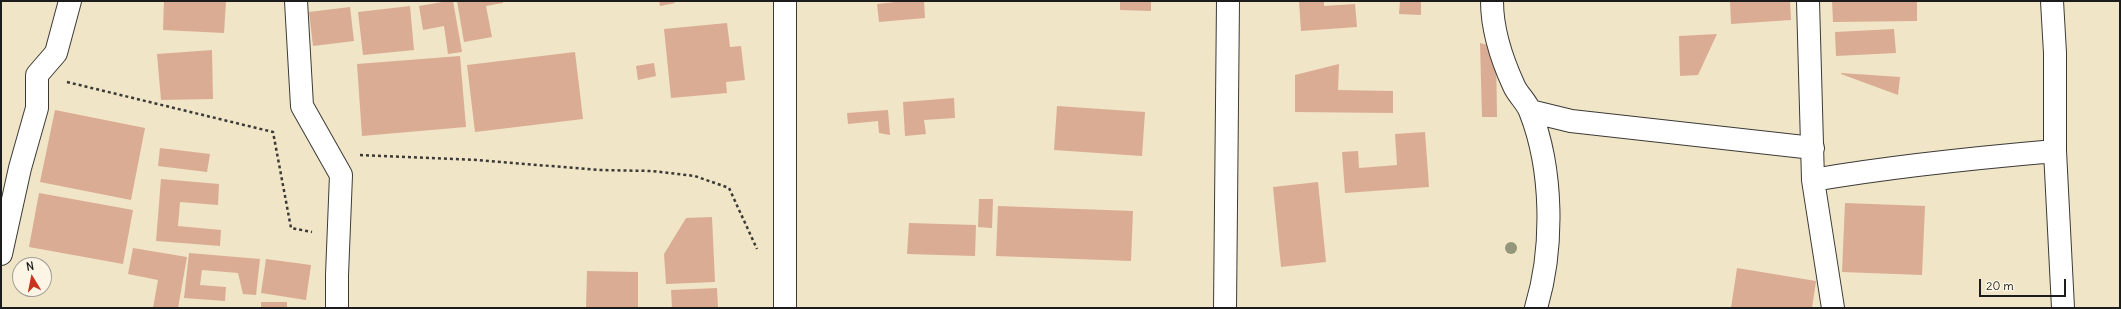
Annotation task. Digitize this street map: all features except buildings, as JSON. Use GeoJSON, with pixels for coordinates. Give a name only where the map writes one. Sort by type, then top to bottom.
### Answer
{"type":"FeatureCollection","features":[{"type":"Feature","properties":{"kind":"street"},"geometry":{"type":"LineString","coordinates":[[1,254],[20,168],[37,108],[37,75],[56,52],[70,1]]}},
{"type":"Feature","properties":{"kind":"street"},"geometry":{"type":"LineString","coordinates":[[296,1],[302,106],[341,175],[337,308]]}},
{"type":"Feature","properties":{"kind":"street"},"geometry":{"type":"LineString","coordinates":[[785,1],[786,308]]}},
{"type":"Feature","properties":{"kind":"street"},"geometry":{"type":"LineString","coordinates":[[1225,308],[1228,1]]}},
{"type":"Feature","properties":{"kind":"street"},"geometry":{"type":"LineString","coordinates":[[1492,1],[1497,35],[1503,58],[1514,88],[1526,102],[1530,111],[1539,140],[1548,193],[1547,244],[1541,293],[1536,308]]}},
{"type":"Feature","properties":{"kind":"street"},"geometry":{"type":"LineString","coordinates":[[1808,1],[1813,180],[1832,308]]}},
{"type":"Feature","properties":{"kind":"street"},"geometry":{"type":"LineString","coordinates":[[2052,1],[2055,53],[2056,151],[2063,308]]}},
{"type":"Feature","properties":{"kind":"street"},"geometry":{"type":"LineString","coordinates":[[1530,111],[1571,121],[1813,148]]}},
{"type":"Feature","properties":{"kind":"street"},"geometry":{"type":"LineString","coordinates":[[1813,180],[1878,168],[1955,159],[2056,151]]}},
{"type":"Feature","properties":{"kind":"path"},"geometry":{"type":"LineString","coordinates":[[37,75],[273,132],[291,228],[338,237]]}},
{"type":"Feature","properties":{"kind":"path"},"geometry":{"type":"LineString","coordinates":[[328,152],[477,160],[695,176],[729,188],[760,255]]}}]}
